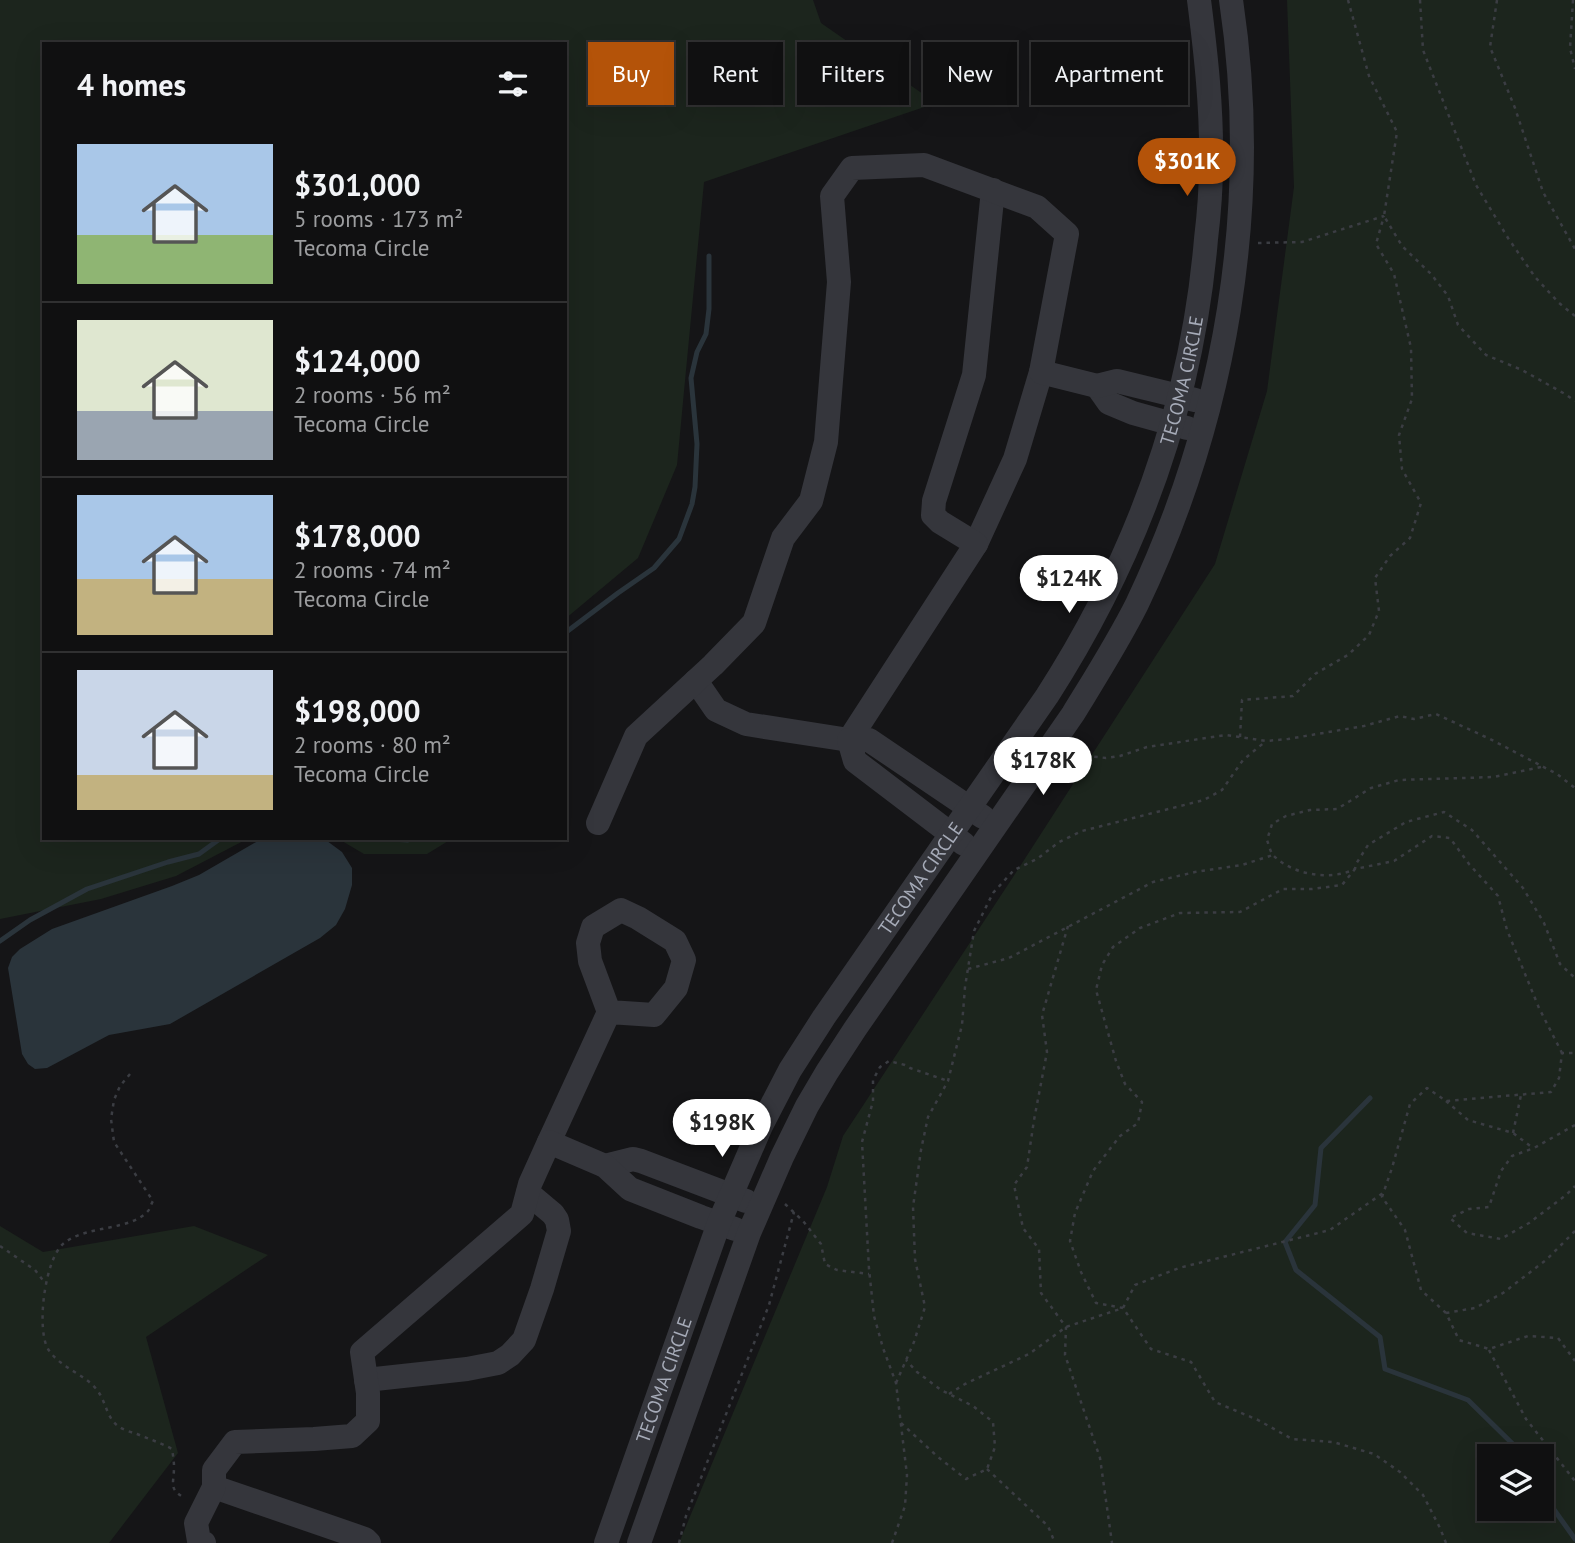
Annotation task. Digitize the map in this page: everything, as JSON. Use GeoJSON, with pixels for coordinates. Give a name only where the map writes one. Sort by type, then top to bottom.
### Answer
{"type":"FeatureCollection","features":[{"type":"Feature","properties":{"kind":"street","name":"TECOMA CIRCLE"},"geometry":{"type":"LineString","coordinates":[[606,1543],[719,1223],[761,1126],[790,1070],[1047,696],[1080,643],[1135,531],[1173,423],[1202,289],[1210,188],[1210,105],[1199,0]]}},
{"type":"Feature","properties":{"kind":"street","name":"TECOMA CIRCLE"},"geometry":{"type":"LineString","coordinates":[[639,1543],[748,1233],[771,1204],[782,1157],[807,1106],[975,852],[1073,714],[1136,606],[1173,520],[1219,369],[1238,246],[1241,100],[1231,0]]}},
{"type":"Feature","properties":{"kind":"street"},"geometry":{"type":"LineString","coordinates":[[598,823],[636,736],[754,623],[783,538],[810,500],[826,442],[839,282],[832,196],[852,168],[924,165],[1037,206],[1067,234],[1041,372],[1014,459],[976,544],[849,740],[855,761],[975,852]]}},
{"type":"Feature","properties":{"kind":"street"},"geometry":{"type":"LineString","coordinates":[[976,544],[933,515],[934,501],[974,375],[993,190]]}},
{"type":"Feature","properties":{"kind":"street"},"geometry":{"type":"LineString","coordinates":[[1041,372],[1097,386],[1116,381],[1210,403]]}},
{"type":"Feature","properties":{"kind":"street"},"geometry":{"type":"LineString","coordinates":[[1097,386],[1109,403],[1133,413],[1202,432]]}},
{"type":"Feature","properties":{"kind":"street"},"geometry":{"type":"LineString","coordinates":[[696,681],[716,710],[746,724],[849,740],[869,740],[995,825]]}},
{"type":"Feature","properties":{"kind":"street"},"geometry":{"type":"LineString","coordinates":[[204,1543],[199,1541],[196,1523],[209,1497],[214,1470],[235,1442],[352,1436],[368,1420],[368,1393],[362,1352],[522,1214],[549,1142],[609,1012],[590,961],[588,943],[593,927],[621,910],[675,941],[684,960],[676,988],[653,1015],[609,1012]]}},
{"type":"Feature","properties":{"kind":"street"},"geometry":{"type":"LineString","coordinates":[[549,1142],[605,1166],[630,1189],[748,1233]]}},
{"type":"Feature","properties":{"kind":"street"},"geometry":{"type":"LineString","coordinates":[[605,1166],[633,1159],[731,1196],[771,1204]]}},
{"type":"Feature","properties":{"kind":"street"},"geometry":{"type":"LineString","coordinates":[[668,1205],[679,1175]]}},
{"type":"Feature","properties":{"kind":"street"},"geometry":{"type":"LineString","coordinates":[[366,1380],[498,1363],[524,1340],[559,1231],[553,1214],[528,1194]]}},
{"type":"Feature","properties":{"kind":"street"},"geometry":{"type":"LineString","coordinates":[[209,1497],[365,1539],[369,1543]]}},
{"type":"Feature","properties":{"kind":"path"},"geometry":{"type":"LineString","coordinates":[[1240,737],[1242,700],[1293,696],[1315,674],[1348,655],[1369,635],[1379,611],[1375,578],[1390,556],[1410,537],[1421,503],[1402,468],[1399,435],[1412,399],[1411,348],[1394,274],[1376,244],[1384,216],[1397,132],[1369,75],[1348,0]]}},
{"type":"Feature","properties":{"kind":"path"},"geometry":{"type":"LineString","coordinates":[[1420,0],[1423,50],[1476,185],[1535,277],[1575,316]]}},
{"type":"Feature","properties":{"kind":"path"},"geometry":{"type":"LineString","coordinates":[[1497,0],[1490,47],[1515,108],[1543,192],[1575,249]]}},
{"type":"Feature","properties":{"kind":"path"},"geometry":{"type":"LineString","coordinates":[[1573,0],[1570,48],[1575,69]]}},
{"type":"Feature","properties":{"kind":"path"},"geometry":{"type":"LineString","coordinates":[[1257,243],[1302,242],[1384,216]]}},
{"type":"Feature","properties":{"kind":"path"},"geometry":{"type":"LineString","coordinates":[[1384,216],[1402,246],[1431,274],[1448,296],[1458,325],[1486,355],[1522,370],[1575,401]]}},
{"type":"Feature","properties":{"kind":"path"},"geometry":{"type":"LineString","coordinates":[[1066,758],[1079,755],[1105,758],[1120,756],[1147,747],[1226,735],[1265,741],[1288,739],[1364,726],[1400,716],[1414,719],[1436,714],[1557,774],[1575,788]]}},
{"type":"Feature","properties":{"kind":"path"},"geometry":{"type":"LineString","coordinates":[[896,1383],[925,1307],[915,1259],[913,1207],[921,1150],[928,1118],[948,1081],[962,1025],[974,931],[993,893],[1014,870],[1082,831],[1204,800],[1222,790],[1243,760],[1265,741]]}},
{"type":"Feature","properties":{"kind":"path"},"geometry":{"type":"LineString","coordinates":[[1446,1101],[1551,1092],[1559,1078],[1562,1053],[1539,1008],[1507,930],[1498,896],[1450,838],[1433,836],[1394,861],[1355,869],[1345,874],[1321,876],[1293,869],[1273,855],[1267,840],[1272,824],[1286,816],[1310,810],[1337,809],[1371,788],[1399,780],[1494,777],[1541,766]]}},
{"type":"Feature","properties":{"kind":"path"},"geometry":{"type":"LineString","coordinates":[[1446,1543],[1423,1495],[1400,1472],[1374,1454],[1333,1442],[1292,1439],[1258,1420],[1215,1402],[1191,1362],[1151,1349],[1123,1308],[1096,1303],[1070,1241],[1075,1213],[1093,1171],[1120,1136],[1138,1123],[1142,1102],[1125,1084],[1096,990],[1102,965],[1113,947],[1140,928],[1180,913],[1240,912],[1283,889],[1342,885],[1355,869],[1368,845],[1406,822],[1444,812],[1472,830],[1523,888],[1544,923],[1560,964],[1575,978]]}},
{"type":"Feature","properties":{"kind":"path"},"geometry":{"type":"LineString","coordinates":[[968,969],[1009,958],[1153,882],[1242,865],[1273,855]]}},
{"type":"Feature","properties":{"kind":"path"},"geometry":{"type":"LineString","coordinates":[[1068,926],[1042,1015],[1047,1052],[1027,1167],[1014,1185],[1023,1228],[1039,1249],[1041,1293],[1066,1327],[1065,1355],[1100,1458],[1112,1543]]}},
{"type":"Feature","properties":{"kind":"path"},"geometry":{"type":"LineString","coordinates":[[1562,1053],[1575,1052]]}},
{"type":"Feature","properties":{"kind":"path"},"geometry":{"type":"LineString","coordinates":[[892,1543],[905,1506],[907,1475],[896,1383],[874,1316],[862,1142],[873,1101],[873,1080],[880,1067],[889,1061],[948,1081]]}},
{"type":"Feature","properties":{"kind":"path"},"geometry":{"type":"LineString","coordinates":[[130,1073],[114,1100],[111,1119],[114,1142],[153,1201],[148,1211],[130,1222],[81,1234],[62,1244],[45,1283],[42,1331],[47,1348],[57,1360],[96,1388],[109,1416],[118,1427],[172,1449],[172,1487],[176,1493],[209,1497]]}},
{"type":"Feature","properties":{"kind":"path"},"geometry":{"type":"LineString","coordinates":[[1534,1148],[1513,1133],[1468,1120],[1427,1088],[1410,1104],[1382,1197],[1405,1230],[1421,1290],[1446,1314],[1459,1340],[1489,1349],[1528,1336],[1558,1338],[1575,1360]]}},
{"type":"Feature","properties":{"kind":"path"},"geometry":{"type":"LineString","coordinates":[[1513,1133],[1521,1095]]}},
{"type":"Feature","properties":{"kind":"path"},"geometry":{"type":"LineString","coordinates":[[1575,1125],[1534,1148],[1512,1156],[1502,1171],[1489,1207],[1469,1209],[1450,1218],[1467,1233],[1501,1240],[1530,1223],[1575,1186]]}},
{"type":"Feature","properties":{"kind":"path"},"geometry":{"type":"LineString","coordinates":[[949,1394],[1029,1354],[1066,1327],[1123,1308],[1135,1285],[1179,1268],[1331,1230],[1383,1193]]}},
{"type":"Feature","properties":{"kind":"path"},"geometry":{"type":"LineString","coordinates":[[771,1204],[794,1212],[803,1221],[821,1244],[825,1264],[837,1270],[870,1274]]}},
{"type":"Feature","properties":{"kind":"path"},"geometry":{"type":"LineString","coordinates":[[679,1543],[686,1516],[769,1305],[794,1212]]}},
{"type":"Feature","properties":{"kind":"path"},"geometry":{"type":"LineString","coordinates":[[1446,1314],[1475,1308],[1503,1293],[1546,1260],[1575,1231]]}},
{"type":"Feature","properties":{"kind":"path"},"geometry":{"type":"LineString","coordinates":[[0,1246],[35,1270],[45,1283]]}},
{"type":"Feature","properties":{"kind":"path"},"geometry":{"type":"LineString","coordinates":[[1489,1349],[1526,1419],[1575,1481]]}},
{"type":"Feature","properties":{"kind":"path"},"geometry":{"type":"LineString","coordinates":[[901,1423],[966,1479],[987,1469],[995,1447],[993,1422],[973,1406],[941,1390],[906,1360]]}},
{"type":"Feature","properties":{"kind":"path"},"geometry":{"type":"LineString","coordinates":[[987,1469],[1048,1525],[1055,1543]]}},
{"type":"Feature","properties":{"kind":"shaded area"},"geometry":{"type":"Polygon","coordinates":[[[0,0],[813,0],[821,23],[848,42],[797,42],[797,105],[909,105],[909,84],[923,94],[923,105],[930,105],[704,182],[677,465],[638,558],[567,617],[567,42],[42,42],[42,840],[245,840],[176,876],[101,899],[0,919],[0,0]]]}},
{"type":"Feature","properties":{"kind":"shaded area"},"geometry":{"type":"Polygon","coordinates":[[[1287,0],[1575,0],[1575,1543],[679,1543],[827,1187],[843,1136],[1215,564],[1267,391],[1294,187],[1287,0]]]}},
{"type":"Feature","properties":{"kind":"shaded area"},"geometry":{"type":"Polygon","coordinates":[[[260,840],[326,840],[342,852],[352,868],[352,885],[345,909],[336,925],[320,938],[170,1024],[109,1035],[47,1068],[35,1069],[28,1064],[22,1054],[8,968],[12,957],[52,929],[199,875],[260,840]]]}},
{"type":"Feature","properties":{"kind":"shaded area"},"geometry":{"type":"Polygon","coordinates":[[[340,840],[450,840],[427,854],[364,854],[340,840]]]}},
{"type":"Feature","properties":{"kind":"shaded area"},"geometry":{"type":"Polygon","coordinates":[[[0,1226],[43,1252],[194,1226],[268,1255],[146,1337],[178,1453],[109,1543],[0,1543],[0,1226]]]}},
{"type":"Feature","properties":{"kind":"waterway"},"geometry":{"type":"LineString","coordinates":[[567,631],[654,568],[679,539],[692,504],[695,487],[697,444],[691,378],[697,352],[706,334],[709,256]]}},
{"type":"Feature","properties":{"kind":"waterway"},"geometry":{"type":"LineString","coordinates":[[0,941],[30,920],[87,889],[199,854],[218,840]]}},
{"type":"Feature","properties":{"kind":"waterway"},"geometry":{"type":"LineString","coordinates":[[1370,1098],[1321,1148],[1315,1205],[1285,1242],[1296,1270],[1380,1337],[1385,1369],[1468,1400],[1513,1444]]}},
{"type":"Feature","properties":{"kind":"waterway"},"geometry":{"type":"LineString","coordinates":[[1554,1510],[1575,1539]]}}]}
